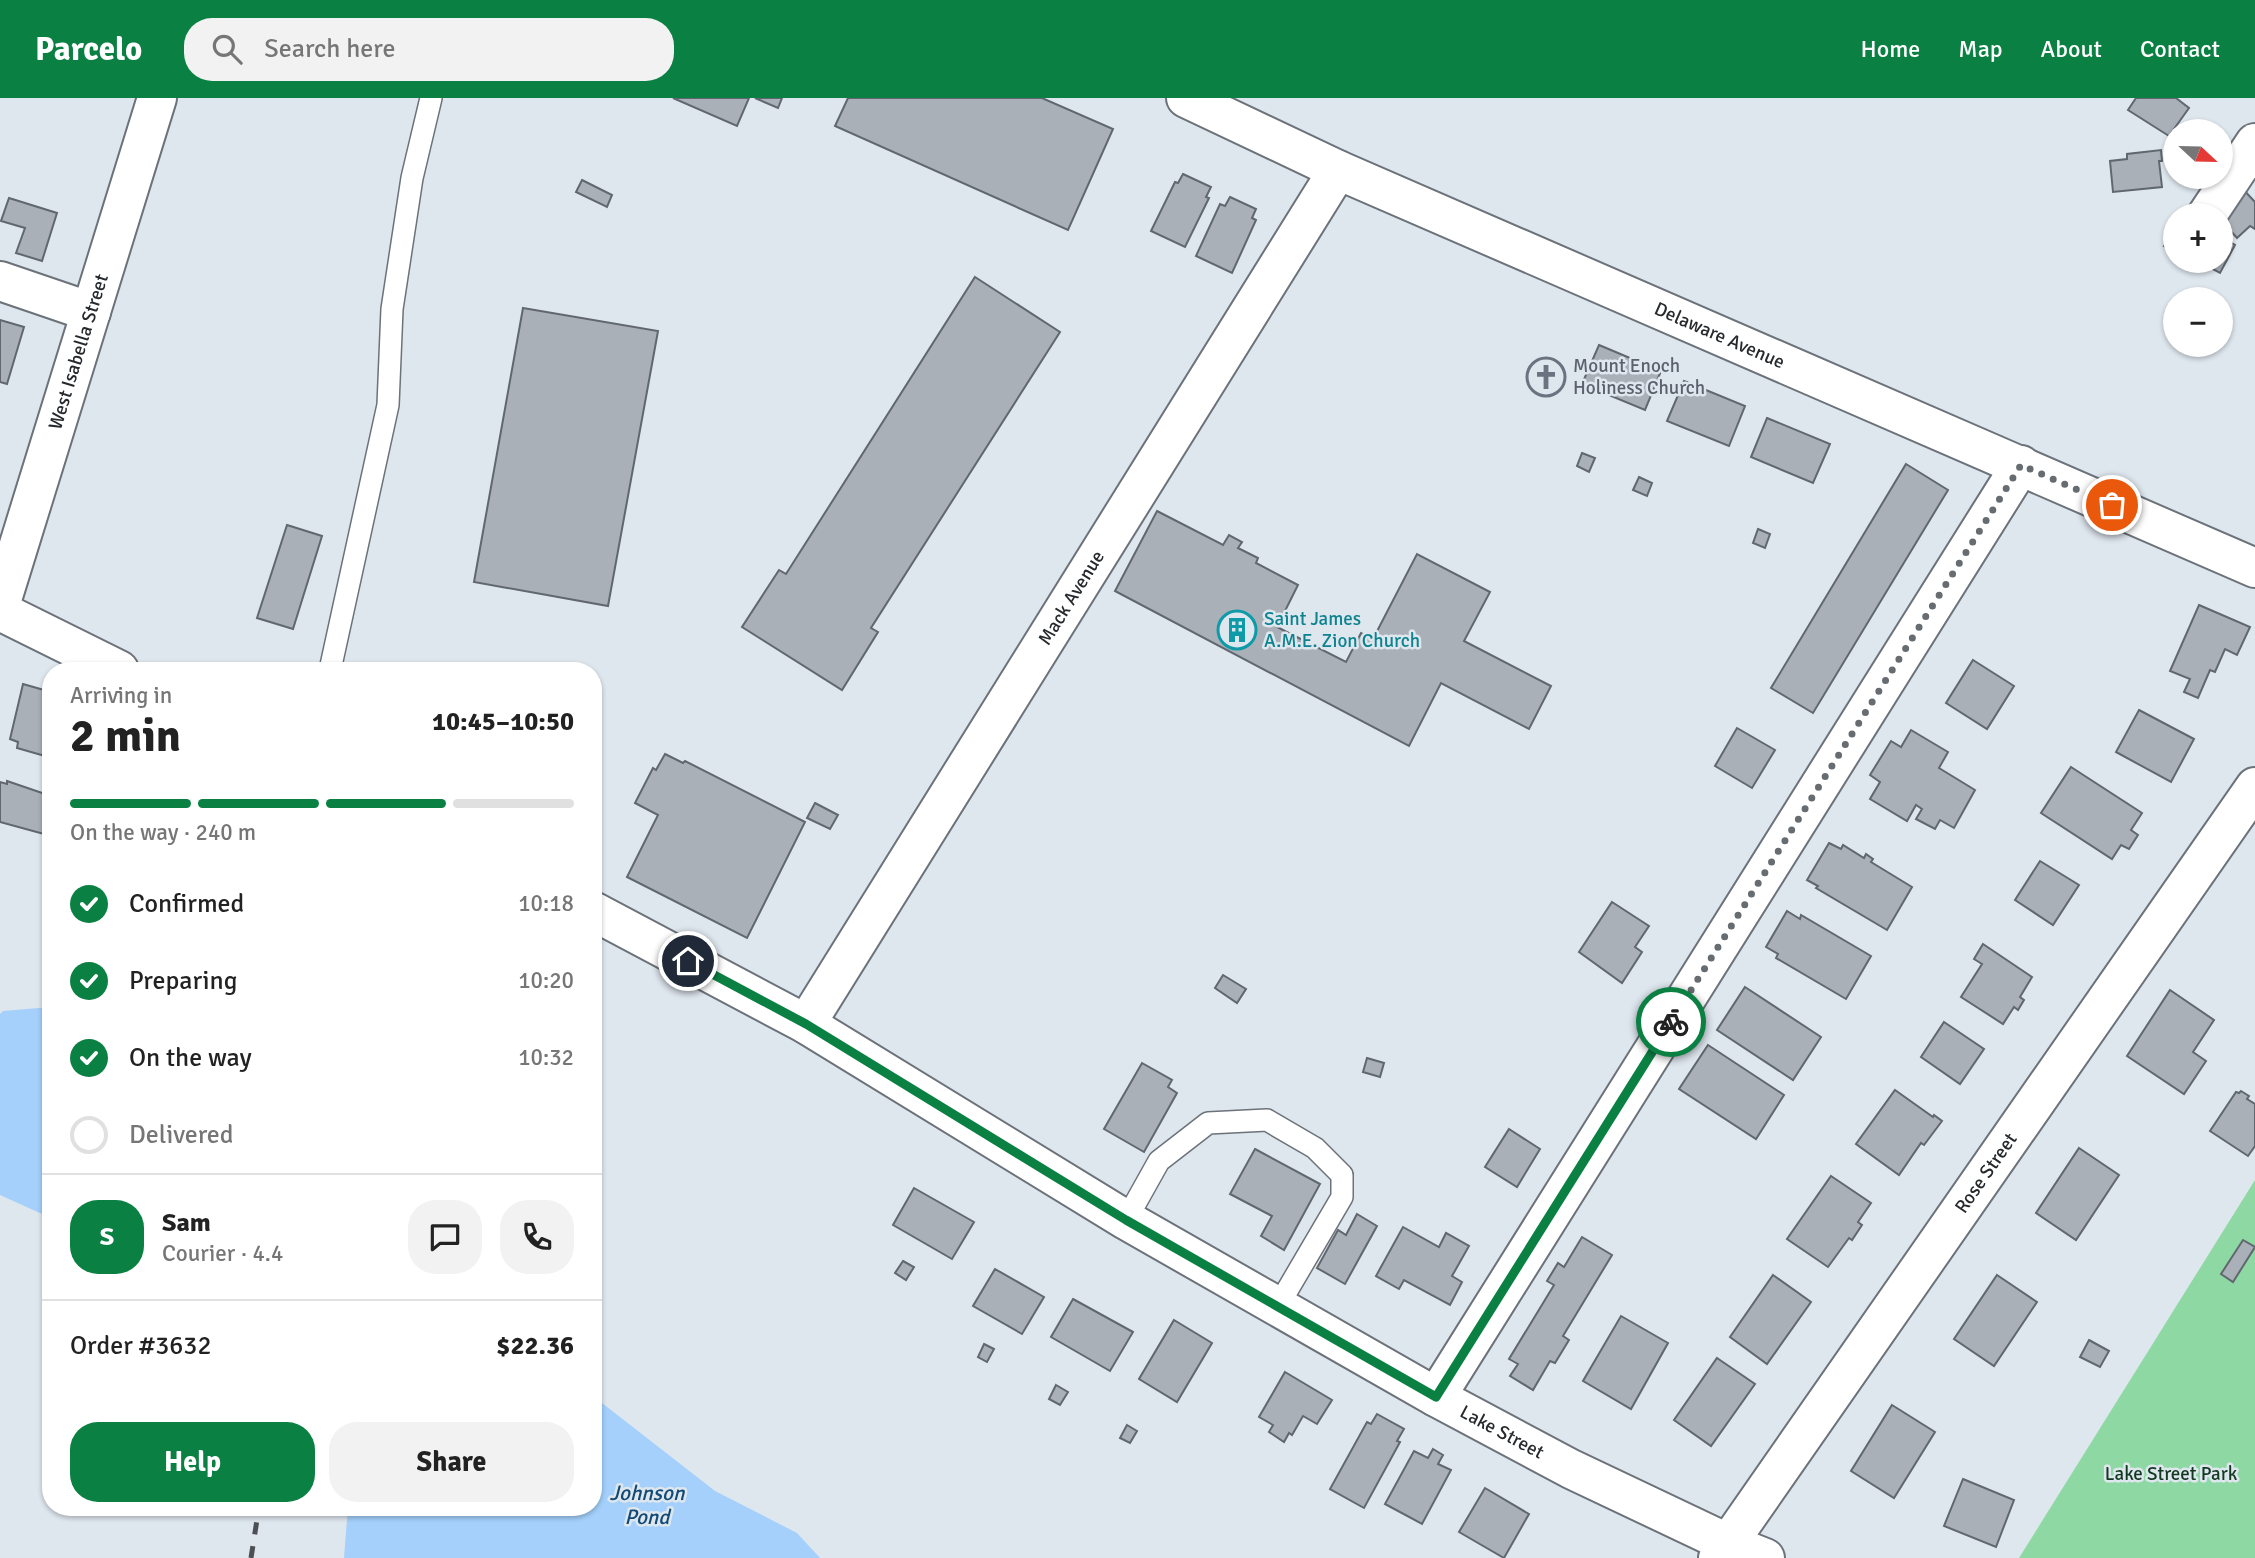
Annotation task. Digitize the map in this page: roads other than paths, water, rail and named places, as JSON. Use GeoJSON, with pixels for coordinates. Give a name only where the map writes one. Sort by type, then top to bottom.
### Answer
{"type":"FeatureCollection","features":[{"type":"Feature","properties":{"kind":"street","name":"West Isabella Street"},"geometry":{"type":"LineString","coordinates":[[0,609],[157,98]]}},
{"type":"Feature","properties":{"kind":"street","name":"Delaware Avenue"},"geometry":{"type":"LineString","coordinates":[[1186,98],[1338,170],[2255,568]]}},
{"type":"Feature","properties":{"kind":"street"},"geometry":{"type":"LineString","coordinates":[[2215,203],[2255,143]]}},
{"type":"Feature","properties":{"kind":"street","name":"Mack Avenue"},"geometry":{"type":"LineString","coordinates":[[806,1024],[1338,170]]}},
{"type":"Feature","properties":{"kind":"street"},"geometry":{"type":"LineString","coordinates":[[0,281],[91,312]]}},
{"type":"Feature","properties":{"kind":"street"},"geometry":{"type":"LineString","coordinates":[[1436,1397],[2021,465]]}},
{"type":"Feature","properties":{"kind":"street"},"geometry":{"type":"LineString","coordinates":[[0,609],[103,662]]}},
{"type":"Feature","properties":{"kind":"street","name":"Rose Street"},"geometry":{"type":"LineString","coordinates":[[1723,1551],[2255,787]]}},
{"type":"Feature","properties":{"kind":"street","name":"Lake Street"},"geometry":{"type":"LineString","coordinates":[[602,916],[806,1024],[1126,1220],[1436,1397],[1723,1551],[1765,1558]]}},
{"type":"Feature","properties":{"kind":"lane"},"geometry":{"type":"LineString","coordinates":[[332,662],[388,405],[392,309],[412,178],[431,98]]}},
{"type":"Feature","properties":{"kind":"lane"},"geometry":{"type":"LineString","coordinates":[[1126,1220],[1159,1161],[1208,1123],[1267,1120],[1315,1148],[1342,1175],[1342,1197],[1278,1306]]}},
{"type":"Feature","properties":{"kind":"water"},"geometry":{"type":"Polygon","coordinates":[[[42,1008],[42,1214],[0,1195],[0,1014],[3,1011],[42,1008]]]}},
{"type":"Feature","properties":{"kind":"water","name":"Johnson Pond"},"geometry":{"type":"Polygon","coordinates":[[[602,1403],[715,1491],[797,1533],[820,1558],[344,1558],[347,1516],[602,1516],[602,1403]]]}},
{"type":"Feature","properties":{"kind":"railway"},"geometry":{"type":"LineString","coordinates":[[251,1558],[258,1516]]}},
{"type":"Feature","properties":{"kind":"place","name":"Mount Enoch Holiness Church"},"geometry":{"type":"Point","coordinates":[1546,377]}},
{"type":"Feature","properties":{"kind":"place","name":"Saint James A.M.E. Zion Church"},"geometry":{"type":"Point","coordinates":[1237,630]}},
{"type":"Feature","properties":{"kind":"park label","name":"Lake Street Park"},"geometry":{"type":"Point","coordinates":[2171,1474]}}]}
